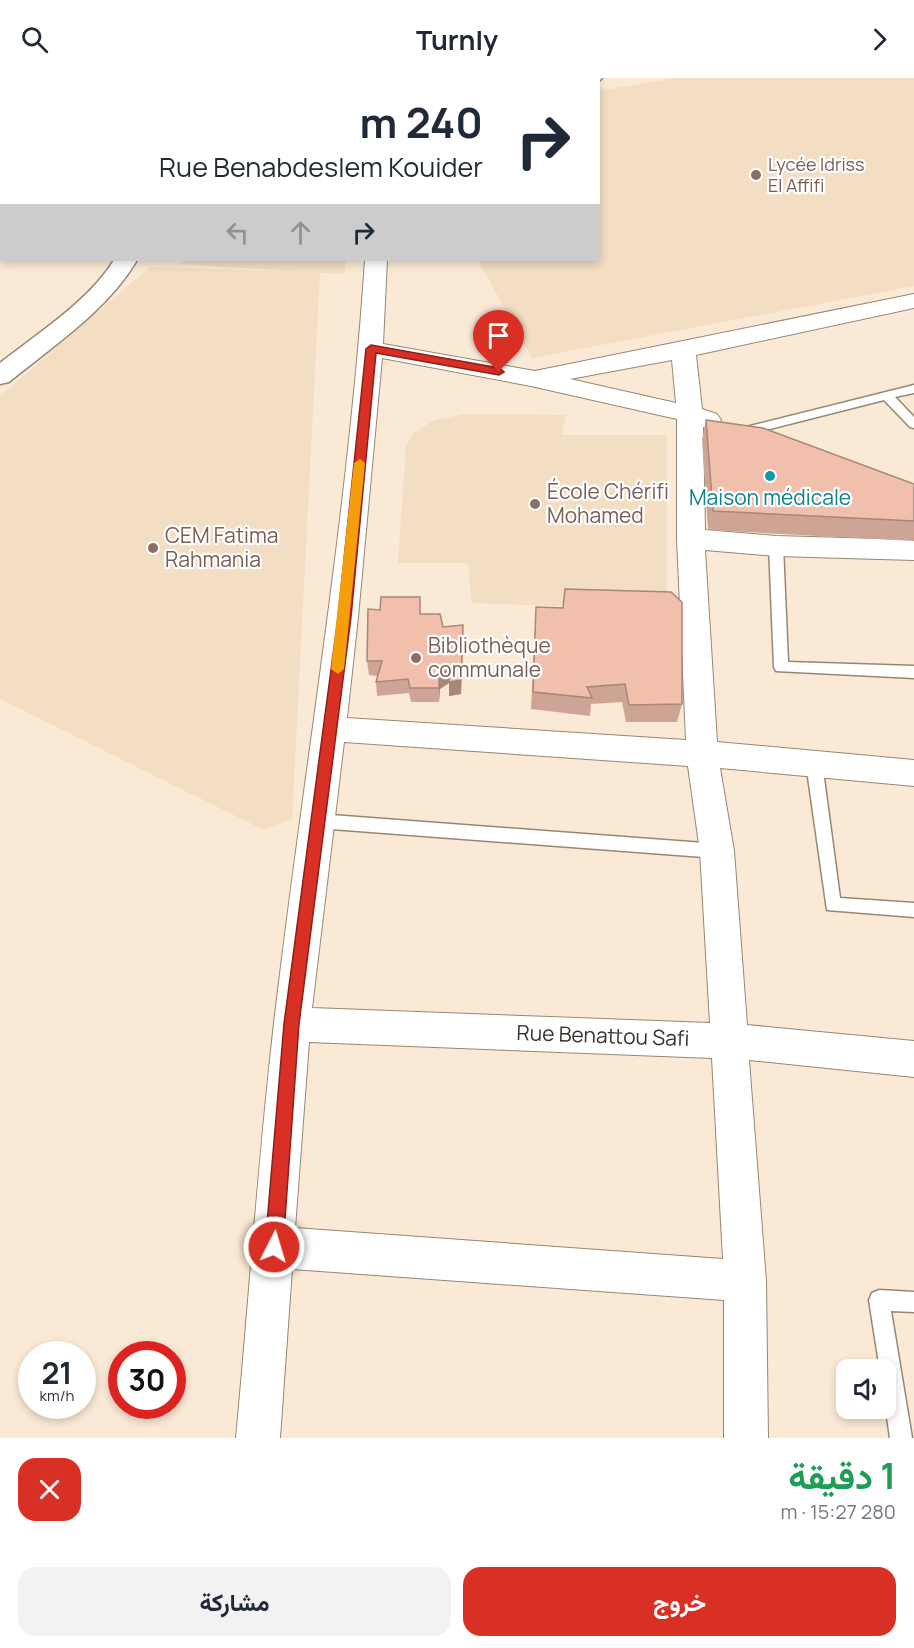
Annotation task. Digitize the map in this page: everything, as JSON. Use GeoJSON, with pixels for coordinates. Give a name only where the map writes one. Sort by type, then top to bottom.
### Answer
{"type":"FeatureCollection","features":[{"type":"Feature","properties":{"kind":"main road"},"geometry":{"type":"LineString","coordinates":[[0,376],[108,285],[123,267],[125,261]]}},
{"type":"Feature","properties":{"kind":"street"},"geometry":{"type":"LineString","coordinates":[[258,1438],[292,1024],[344,617],[371,349],[376,261]]}},
{"type":"Feature","properties":{"kind":"street"},"geometry":{"type":"LineString","coordinates":[[531,378],[683,350],[914,301]]}},
{"type":"Feature","properties":{"kind":"street"},"geometry":{"type":"LineString","coordinates":[[371,349],[531,378],[690,414],[774,445]]}},
{"type":"Feature","properties":{"kind":"street"},"geometry":{"type":"LineString","coordinates":[[683,350],[690,414],[691,539],[702,754],[717,851],[745,1281],[746,1438]]}},
{"type":"Feature","properties":{"kind":"street"},"geometry":{"type":"LineString","coordinates":[[691,539],[776,546],[914,550]]}},
{"type":"Feature","properties":{"kind":"street"},"geometry":{"type":"LineString","coordinates":[[330,729],[702,754],[914,773]]}},
{"type":"Feature","properties":{"kind":"street","name":"Rue Benattou Safi"},"geometry":{"type":"LineString","coordinates":[[292,1024],[731,1041],[914,1059]]}},
{"type":"Feature","properties":{"kind":"street"},"geometry":{"type":"LineString","coordinates":[[274,1247],[745,1281]]}},
{"type":"Feature","properties":{"kind":"lane"},"geometry":{"type":"LineString","coordinates":[[740,432],[914,389]]}},
{"type":"Feature","properties":{"kind":"lane"},"geometry":{"type":"LineString","coordinates":[[887,396],[914,424]]}},
{"type":"Feature","properties":{"kind":"lane"},"geometry":{"type":"LineString","coordinates":[[776,546],[781,667],[914,672]]}},
{"type":"Feature","properties":{"kind":"lane"},"geometry":{"type":"LineString","coordinates":[[814,763],[833,904],[914,910]]}},
{"type":"Feature","properties":{"kind":"lane"},"geometry":{"type":"LineString","coordinates":[[318,821],[717,851]]}},
{"type":"Feature","properties":{"kind":"lane"},"geometry":{"type":"LineString","coordinates":[[901,1438],[879,1300],[914,1302]]}},
{"type":"Feature","properties":{"kind":"shaded area","name":"Lycée Idriss El Affifi"},"geometry":{"type":"Polygon","coordinates":[[[676,78],[914,78],[914,286],[532,358],[479,261],[600,261],[600,91],[676,78]]]}},
{"type":"Feature","properties":{"kind":"shaded area","name":"CEM Fatima Rahmania"},"geometry":{"type":"Polygon","coordinates":[[[184,261],[346,261],[344,274],[320,273],[292,819],[264,830],[0,699],[0,396],[150,267],[301,272],[182,264],[184,261]]]}},
{"type":"Feature","properties":{"kind":"shaded area","name":"École Chérifi Mohamed"},"geometry":{"type":"Polygon","coordinates":[[[464,414],[566,415],[561,435],[667,435],[667,610],[472,603],[468,563],[398,563],[406,446],[414,433],[433,421],[464,414]]]}},
{"type":"Feature","properties":{"kind":"building","name":"Maison médicale"},"geometry":{"type":"Polygon","coordinates":[[[706,420],[763,428],[914,484],[914,521],[713,511],[706,420]]]}},
{"type":"Feature","properties":{"kind":"building"},"geometry":{"type":"Polygon","coordinates":[[[565,589],[671,592],[682,602],[682,704],[629,705],[625,684],[587,687],[592,698],[533,692],[536,607],[563,608],[565,589]]]}},
{"type":"Feature","properties":{"kind":"building","name":"Bibliothèque communale"},"geometry":{"type":"Polygon","coordinates":[[[381,597],[420,597],[420,614],[440,614],[443,627],[463,625],[461,680],[449,682],[451,668],[439,675],[439,688],[410,688],[408,679],[376,682],[382,661],[367,661],[368,609],[380,610],[381,597]]]}},
{"type":"Feature","properties":{"kind":"slow traffic"},"geometry":{"type":"LineString","coordinates":[[338,669],[360,463]]}},
{"type":"Feature","properties":{"kind":"place","name":"Lycée Idriss El Affifi"},"geometry":{"type":"Point","coordinates":[756,175]}},
{"type":"Feature","properties":{"kind":"place","name":"Maison médicale"},"geometry":{"type":"Point","coordinates":[770,476]}},
{"type":"Feature","properties":{"kind":"place","name":"École Chérifi Mohamed"},"geometry":{"type":"Point","coordinates":[535,504]}},
{"type":"Feature","properties":{"kind":"place","name":"CEM Fatima Rahmania"},"geometry":{"type":"Point","coordinates":[153,548]}},
{"type":"Feature","properties":{"kind":"place","name":"Bibliothèque communale"},"geometry":{"type":"Point","coordinates":[416,658]}},
{"type":"Feature","properties":{"kind":"route"},"geometry":{"type":"LineString","coordinates":[[274,1247],[292,1024],[344,617],[371,349],[499,372]]}}]}
